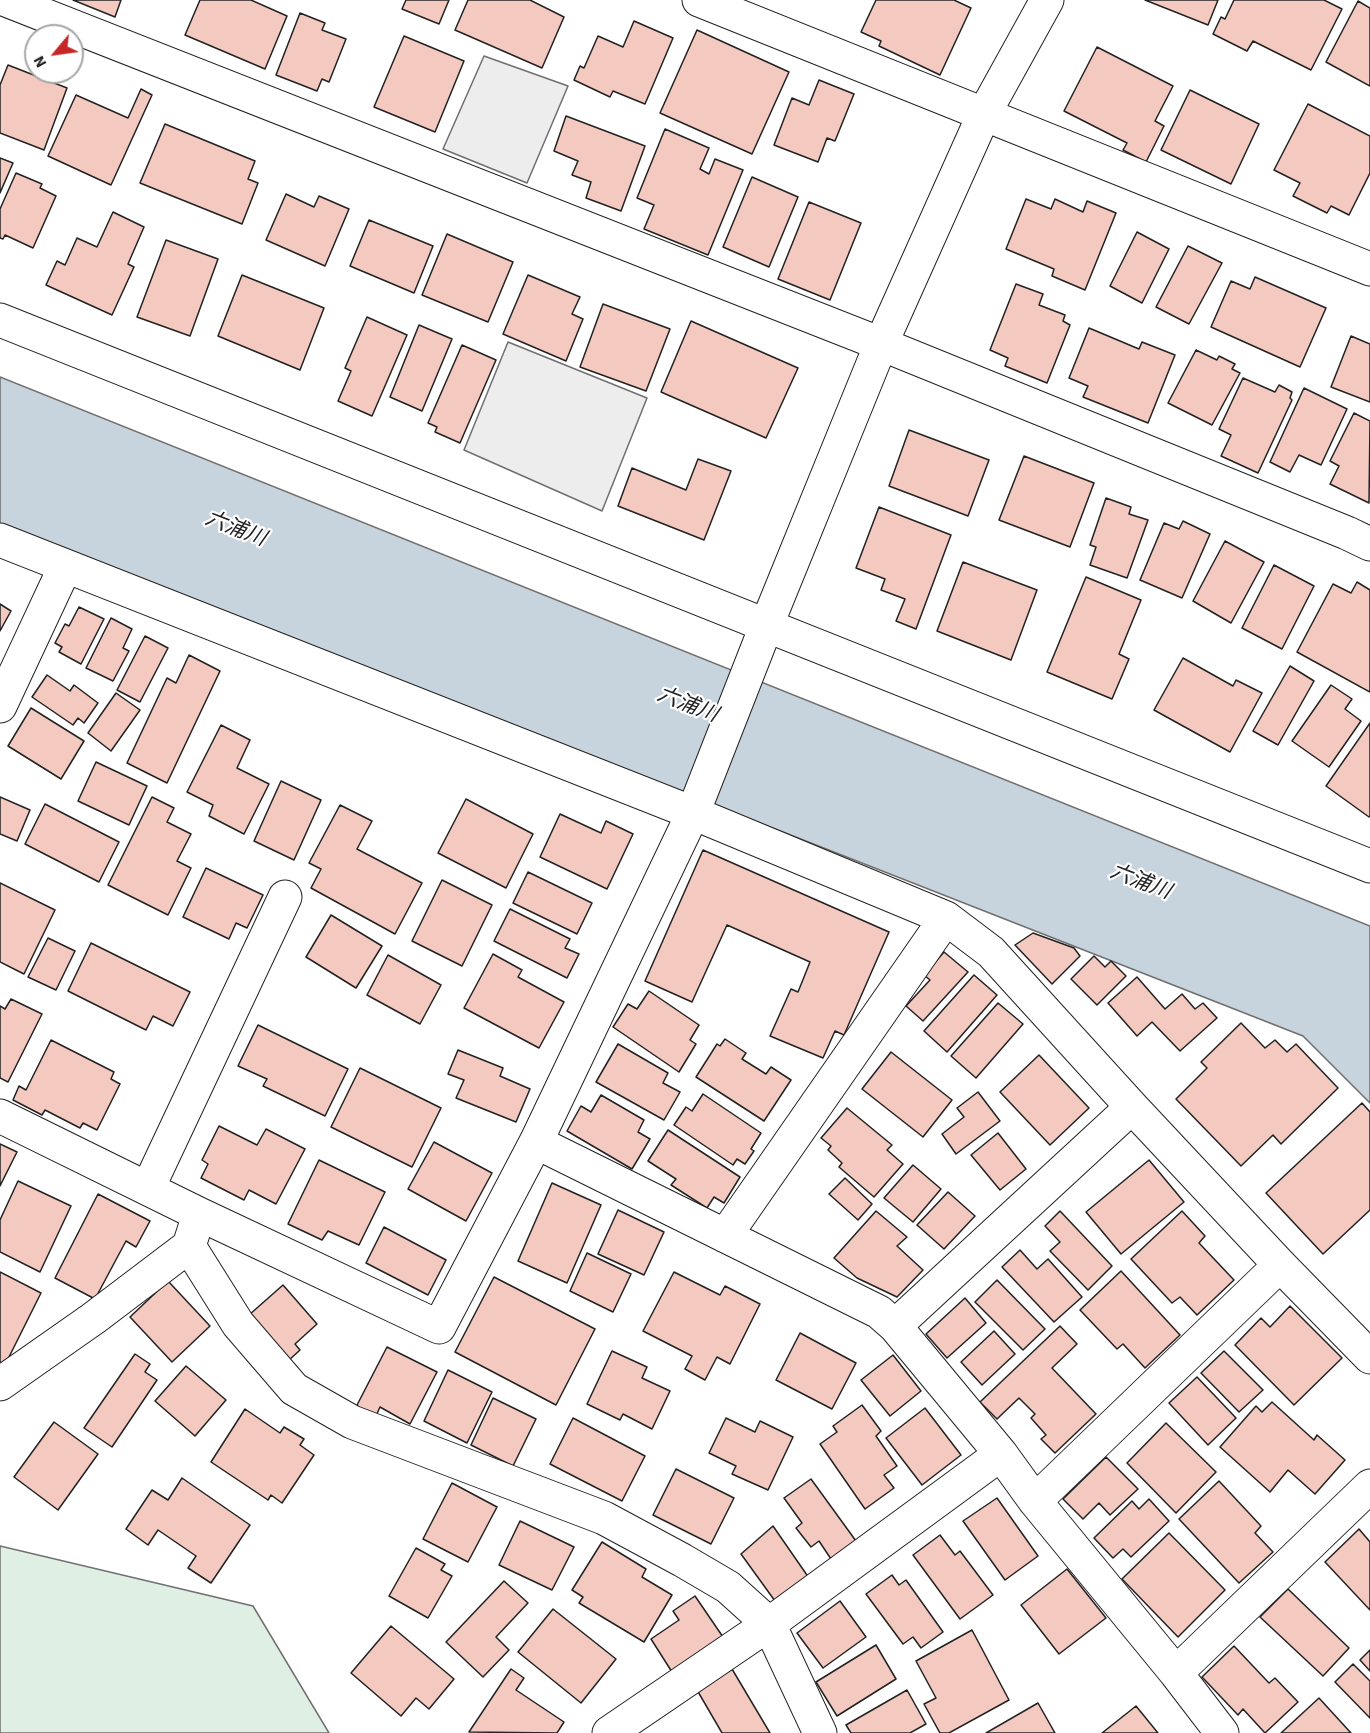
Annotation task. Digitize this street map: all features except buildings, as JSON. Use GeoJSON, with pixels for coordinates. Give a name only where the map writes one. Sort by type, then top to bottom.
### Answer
{"type":"FeatureCollection","features":[{"type":"Feature","properties":{"kind":"street"},"geometry":{"type":"LineString","coordinates":[[0,8],[4,0],[881,344],[1370,544]]}},
{"type":"Feature","properties":{"kind":"street"},"geometry":{"type":"LineString","coordinates":[[699,0],[1370,269]]}},
{"type":"Feature","properties":{"kind":"street"},"geometry":{"type":"LineString","coordinates":[[0,1116],[199,1214],[439,1327],[536,1142],[697,802],[881,344],[984,114],[1047,0]]}},
{"type":"Feature","properties":{"kind":"street"},"geometry":{"type":"LineString","coordinates":[[0,320],[1370,866]]}},
{"type":"Feature","properties":{"kind":"street"},"geometry":{"type":"LineString","coordinates":[[0,540],[65,567],[697,802],[946,918],[991,951],[1132,1107],[1370,1357]]}},
{"type":"Feature","properties":{"kind":"street"},"geometry":{"type":"LineString","coordinates":[[0,706],[65,567]]}},
{"type":"Feature","properties":{"kind":"street"},"geometry":{"type":"LineString","coordinates":[[148,1188],[285,897]]}},
{"type":"Feature","properties":{"kind":"street"},"geometry":{"type":"LineString","coordinates":[[725,1236],[946,918]]}},
{"type":"Feature","properties":{"kind":"street"},"geometry":{"type":"LineString","coordinates":[[896,1326],[1132,1107]]}},
{"type":"Feature","properties":{"kind":"street"},"geometry":{"type":"LineString","coordinates":[[536,1142],[879,1312],[896,1326],[1001,1454],[1035,1501],[1176,1673],[1222,1733]]}},
{"type":"Feature","properties":{"kind":"street"},"geometry":{"type":"LineString","coordinates":[[0,1384],[94,1318],[189,1246],[199,1214]]}},
{"type":"Feature","properties":{"kind":"street"},"geometry":{"type":"LineString","coordinates":[[189,1246],[238,1324],[294,1389],[352,1422],[604,1518],[728,1587],[769,1624],[820,1733]]}},
{"type":"Feature","properties":{"kind":"street"},"geometry":{"type":"LineString","coordinates":[[1035,1501],[1280,1265]]}},
{"type":"Feature","properties":{"kind":"street"},"geometry":{"type":"LineString","coordinates":[[609,1733],[769,1624],[1001,1454]]}},
{"type":"Feature","properties":{"kind":"street"},"geometry":{"type":"LineString","coordinates":[[1176,1673],[1370,1486]]}},
{"type":"Feature","properties":{"kind":"green space"},"geometry":{"type":"Polygon","coordinates":[[[0,1546],[253,1606],[329,1733],[0,1733],[0,1546]]]}},
{"type":"Feature","properties":{"kind":"shaded area"},"geometry":{"type":"Polygon","coordinates":[[[484,56],[568,86],[527,183],[443,149],[484,56]]]}},
{"type":"Feature","properties":{"kind":"shaded area"},"geometry":{"type":"Polygon","coordinates":[[[508,342],[647,398],[602,511],[464,450],[508,342]]]}},
{"type":"Feature","properties":{"kind":"water","name":"六浦川"},"geometry":{"type":"Polygon","coordinates":[[[0,377],[1370,926],[1370,1103],[1303,1036],[0,525],[0,377]]]}}]}
